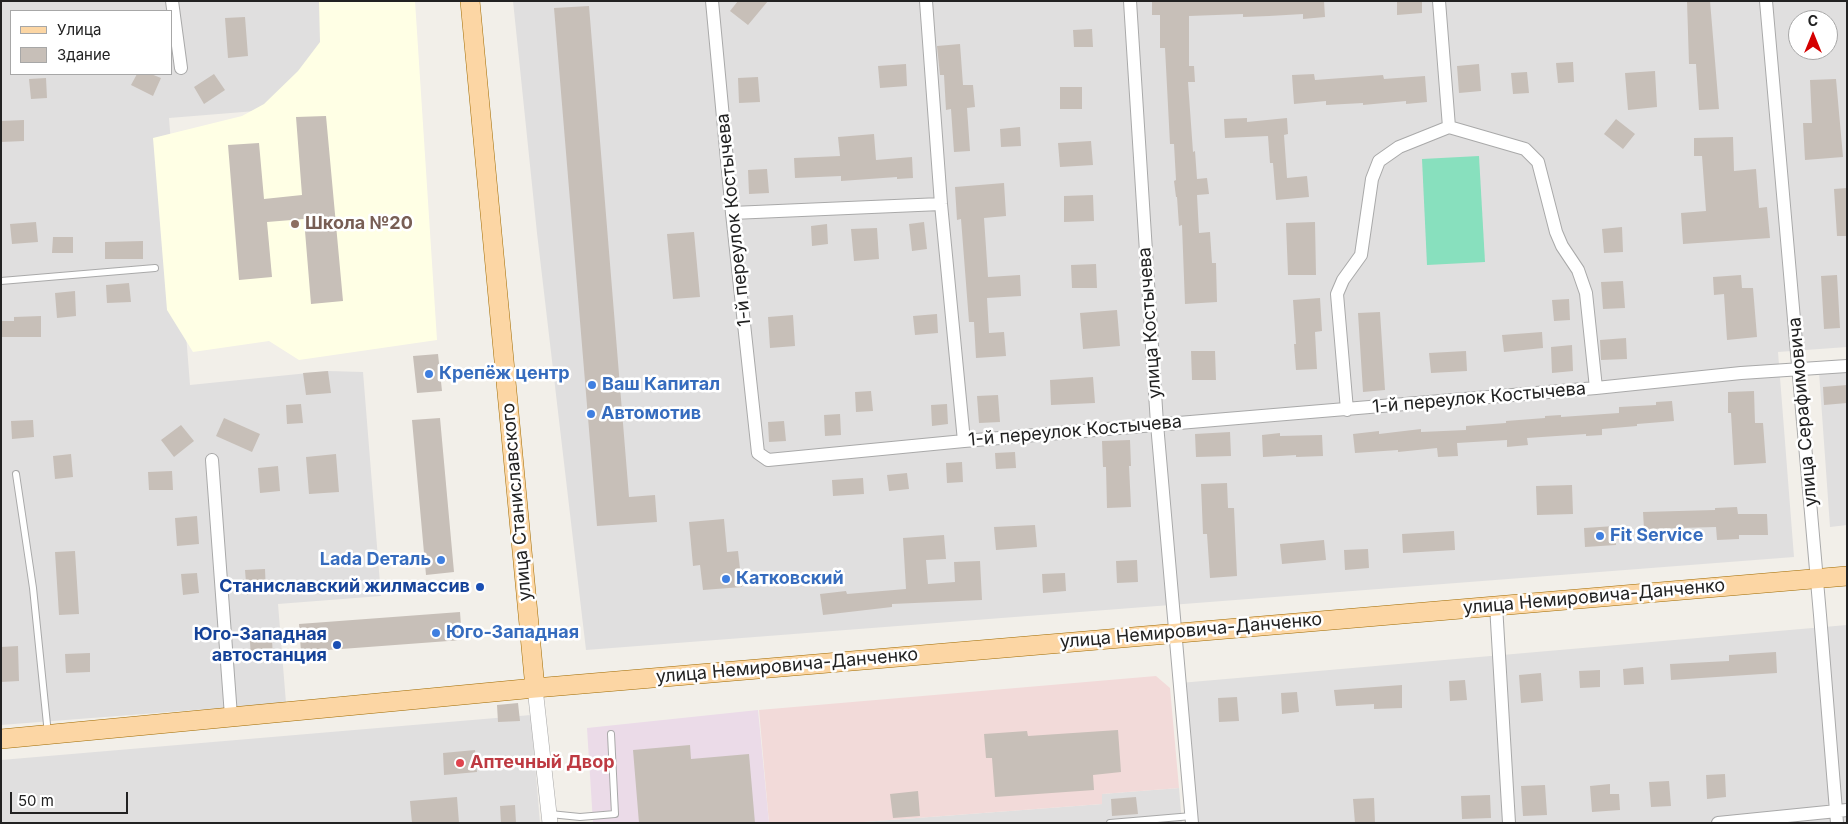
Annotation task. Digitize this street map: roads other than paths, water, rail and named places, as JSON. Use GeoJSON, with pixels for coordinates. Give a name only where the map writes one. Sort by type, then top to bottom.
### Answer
{"type":"FeatureCollection","features":[{"type":"Feature","properties":{"kind":"main road","name":"улица Станиславского"},"geometry":{"type":"LineString","coordinates":[[470,1],[535,688]]}},
{"type":"Feature","properties":{"kind":"main road","name":"улица Немировича-Данченко"},"geometry":{"type":"LineString","coordinates":[[1,739],[535,688],[1847,576]]}},
{"type":"Feature","properties":{"kind":"street"},"geometry":{"type":"LineString","coordinates":[[172,1],[181,68]]}},
{"type":"Feature","properties":{"kind":"street","name":"1-й переулок Костычева"},"geometry":{"type":"LineString","coordinates":[[712,1],[732,213],[758,453],[768,460],[1157,424],[1347,410],[1596,388],[1799,368],[1847,366]]}},
{"type":"Feature","properties":{"kind":"street"},"geometry":{"type":"LineString","coordinates":[[926,1],[940,204],[964,441]]}},
{"type":"Feature","properties":{"kind":"street","name":"улица Костычева"},"geometry":{"type":"LineString","coordinates":[[1130,1],[1157,424],[1192,820]]}},
{"type":"Feature","properties":{"kind":"street"},"geometry":{"type":"LineString","coordinates":[[1439,1],[1450,127]]}},
{"type":"Feature","properties":{"kind":"street","name":"улица Серафимовича"},"geometry":{"type":"LineString","coordinates":[[1766,1],[1817,579],[1840,814]]}},
{"type":"Feature","properties":{"kind":"street"},"geometry":{"type":"LineString","coordinates":[[1347,410],[1337,294],[1343,280],[1361,255],[1372,179],[1379,161],[1399,147],[1450,127],[1525,149],[1538,162],[1556,232],[1562,246],[1578,270],[1586,293],[1596,388]]}},
{"type":"Feature","properties":{"kind":"street"},"geometry":{"type":"LineString","coordinates":[[732,213],[940,204]]}},
{"type":"Feature","properties":{"kind":"street"},"geometry":{"type":"LineString","coordinates":[[212,460],[232,716]]}},
{"type":"Feature","properties":{"kind":"street"},"geometry":{"type":"LineString","coordinates":[[1496,605],[1509,823]]}},
{"type":"Feature","properties":{"kind":"street","name":"улица Станиславского"},"geometry":{"type":"LineString","coordinates":[[535,688],[549,819]]}},
{"type":"Feature","properties":{"kind":"street"},"geometry":{"type":"LineString","coordinates":[[1718,823],[1840,814]]}},
{"type":"Feature","properties":{"kind":"lane"},"geometry":{"type":"LineString","coordinates":[[1,281],[155,268]]}},
{"type":"Feature","properties":{"kind":"lane"},"geometry":{"type":"LineString","coordinates":[[16,474],[33,588],[48,735]]}},
{"type":"Feature","properties":{"kind":"lane"},"geometry":{"type":"LineString","coordinates":[[549,819],[615,814],[611,734]]}},
{"type":"Feature","properties":{"kind":"lane"},"geometry":{"type":"LineString","coordinates":[[1110,823],[1192,820]]}},
{"type":"Feature","properties":{"kind":"place","name":"Школа №20"},"geometry":{"type":"Point","coordinates":[295,224]}},
{"type":"Feature","properties":{"kind":"place","name":"Крепёж центр"},"geometry":{"type":"Point","coordinates":[429,374]}},
{"type":"Feature","properties":{"kind":"place","name":"Ваш Капитал"},"geometry":{"type":"Point","coordinates":[592,385]}},
{"type":"Feature","properties":{"kind":"place","name":"Автомотив"},"geometry":{"type":"Point","coordinates":[591,414]}},
{"type":"Feature","properties":{"kind":"place","name":"Fit Service"},"geometry":{"type":"Point","coordinates":[1600,536]}},
{"type":"Feature","properties":{"kind":"place","name":"Lada Dеталь"},"geometry":{"type":"Point","coordinates":[441,560]}},
{"type":"Feature","properties":{"kind":"place","name":"Катковский"},"geometry":{"type":"Point","coordinates":[726,579]}},
{"type":"Feature","properties":{"kind":"place","name":"Станиславский жилмассив"},"geometry":{"type":"Point","coordinates":[480,587]}},
{"type":"Feature","properties":{"kind":"place","name":"Юго-Западная"},"geometry":{"type":"Point","coordinates":[436,633]}},
{"type":"Feature","properties":{"kind":"place","name":"Юго-Западная автостанция"},"geometry":{"type":"Point","coordinates":[337,645]}},
{"type":"Feature","properties":{"kind":"place","name":"Аптечный Двор"},"geometry":{"type":"Point","coordinates":[460,763]}}]}
